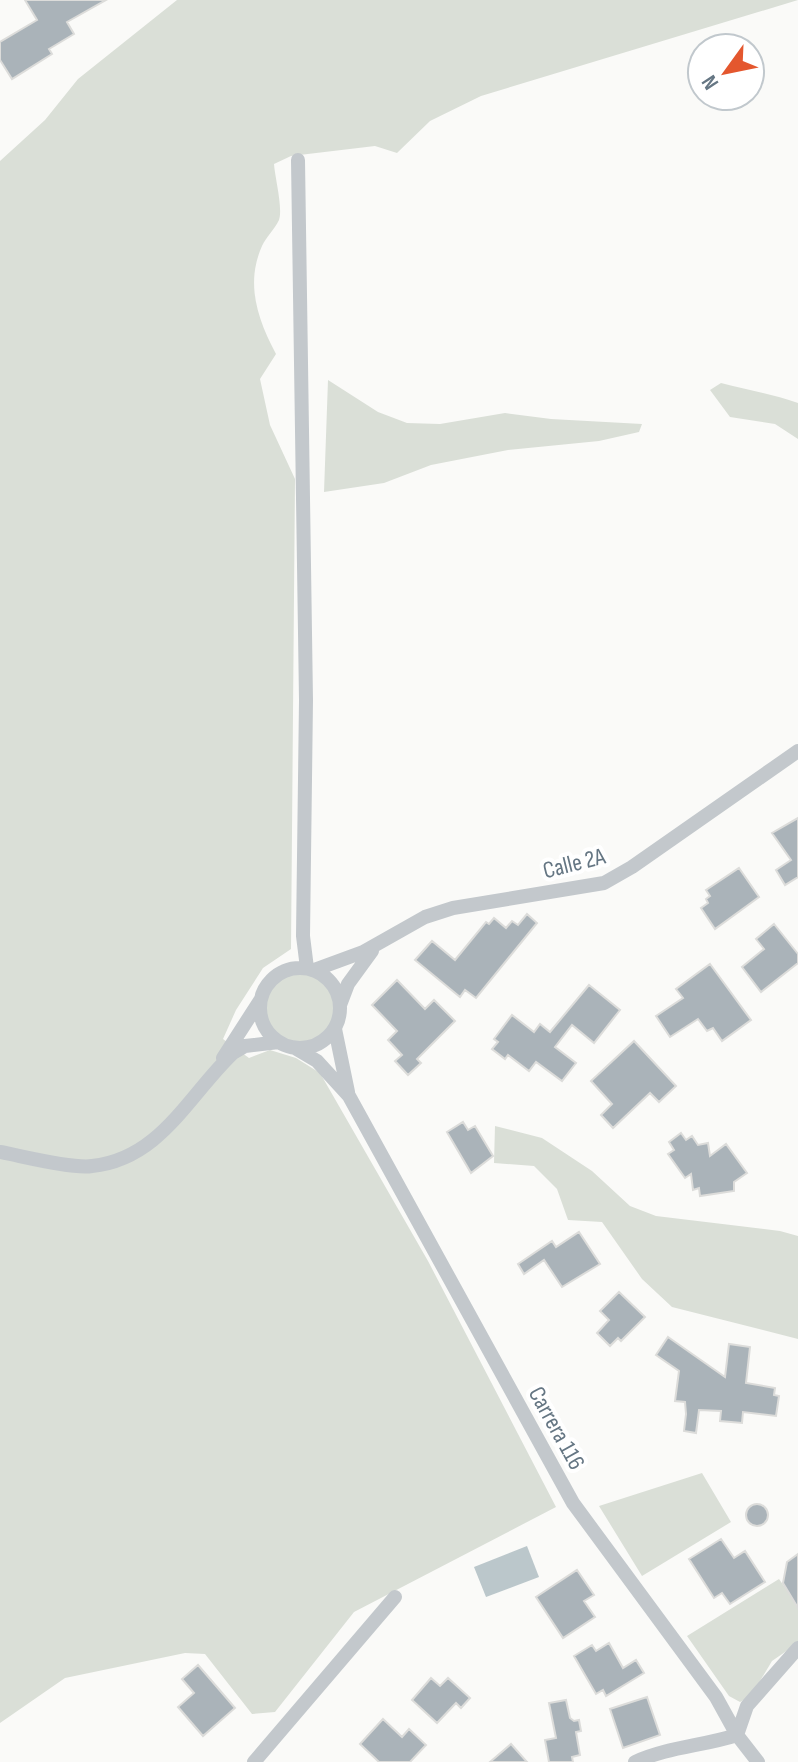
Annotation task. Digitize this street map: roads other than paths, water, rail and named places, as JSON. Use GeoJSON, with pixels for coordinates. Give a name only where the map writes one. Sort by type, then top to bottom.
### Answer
{"type":"FeatureCollection","features":[{"type":"Feature","properties":{"kind":"street"},"geometry":{"type":"LineString","coordinates":[[298,160],[306,700],[304,969]]}},
{"type":"Feature","properties":{"kind":"street","name":"Calle 2A"},"geometry":{"type":"LineString","coordinates":[[304,969],[350,958],[425,917],[453,908],[604,883],[632,867],[798,751]]}},
{"type":"Feature","properties":{"kind":"street","name":"Calle 2A"},"geometry":{"type":"LineString","coordinates":[[340,1005],[348,984],[364,959],[379,944]]}},
{"type":"Feature","properties":{"kind":"street"},"geometry":{"type":"LineString","coordinates":[[220,1066],[272,979],[304,969],[332,984],[340,1005],[335,1029],[318,1045],[295,1048],[279,1042],[261,1019],[261,999]]}},
{"type":"Feature","properties":{"kind":"street","name":"Carrera 116"},"geometry":{"type":"LineString","coordinates":[[335,1029],[349,1096]]}},
{"type":"Feature","properties":{"kind":"street"},"geometry":{"type":"LineString","coordinates":[[0,1152],[90,1167],[125,1158],[164,1132],[233,1053],[245,1046],[279,1042]]}},
{"type":"Feature","properties":{"kind":"street","name":"Carrera 116"},"geometry":{"type":"LineString","coordinates":[[295,1048],[317,1061],[349,1096],[573,1503],[716,1697],[737,1735],[758,1762]]}},
{"type":"Feature","properties":{"kind":"street"},"geometry":{"type":"LineString","coordinates":[[254,1762],[395,1597]]}},
{"type":"Feature","properties":{"kind":"street"},"geometry":{"type":"LineString","coordinates":[[635,1762],[659,1751],[707,1744],[737,1735],[747,1706],[798,1648]]}}]}
